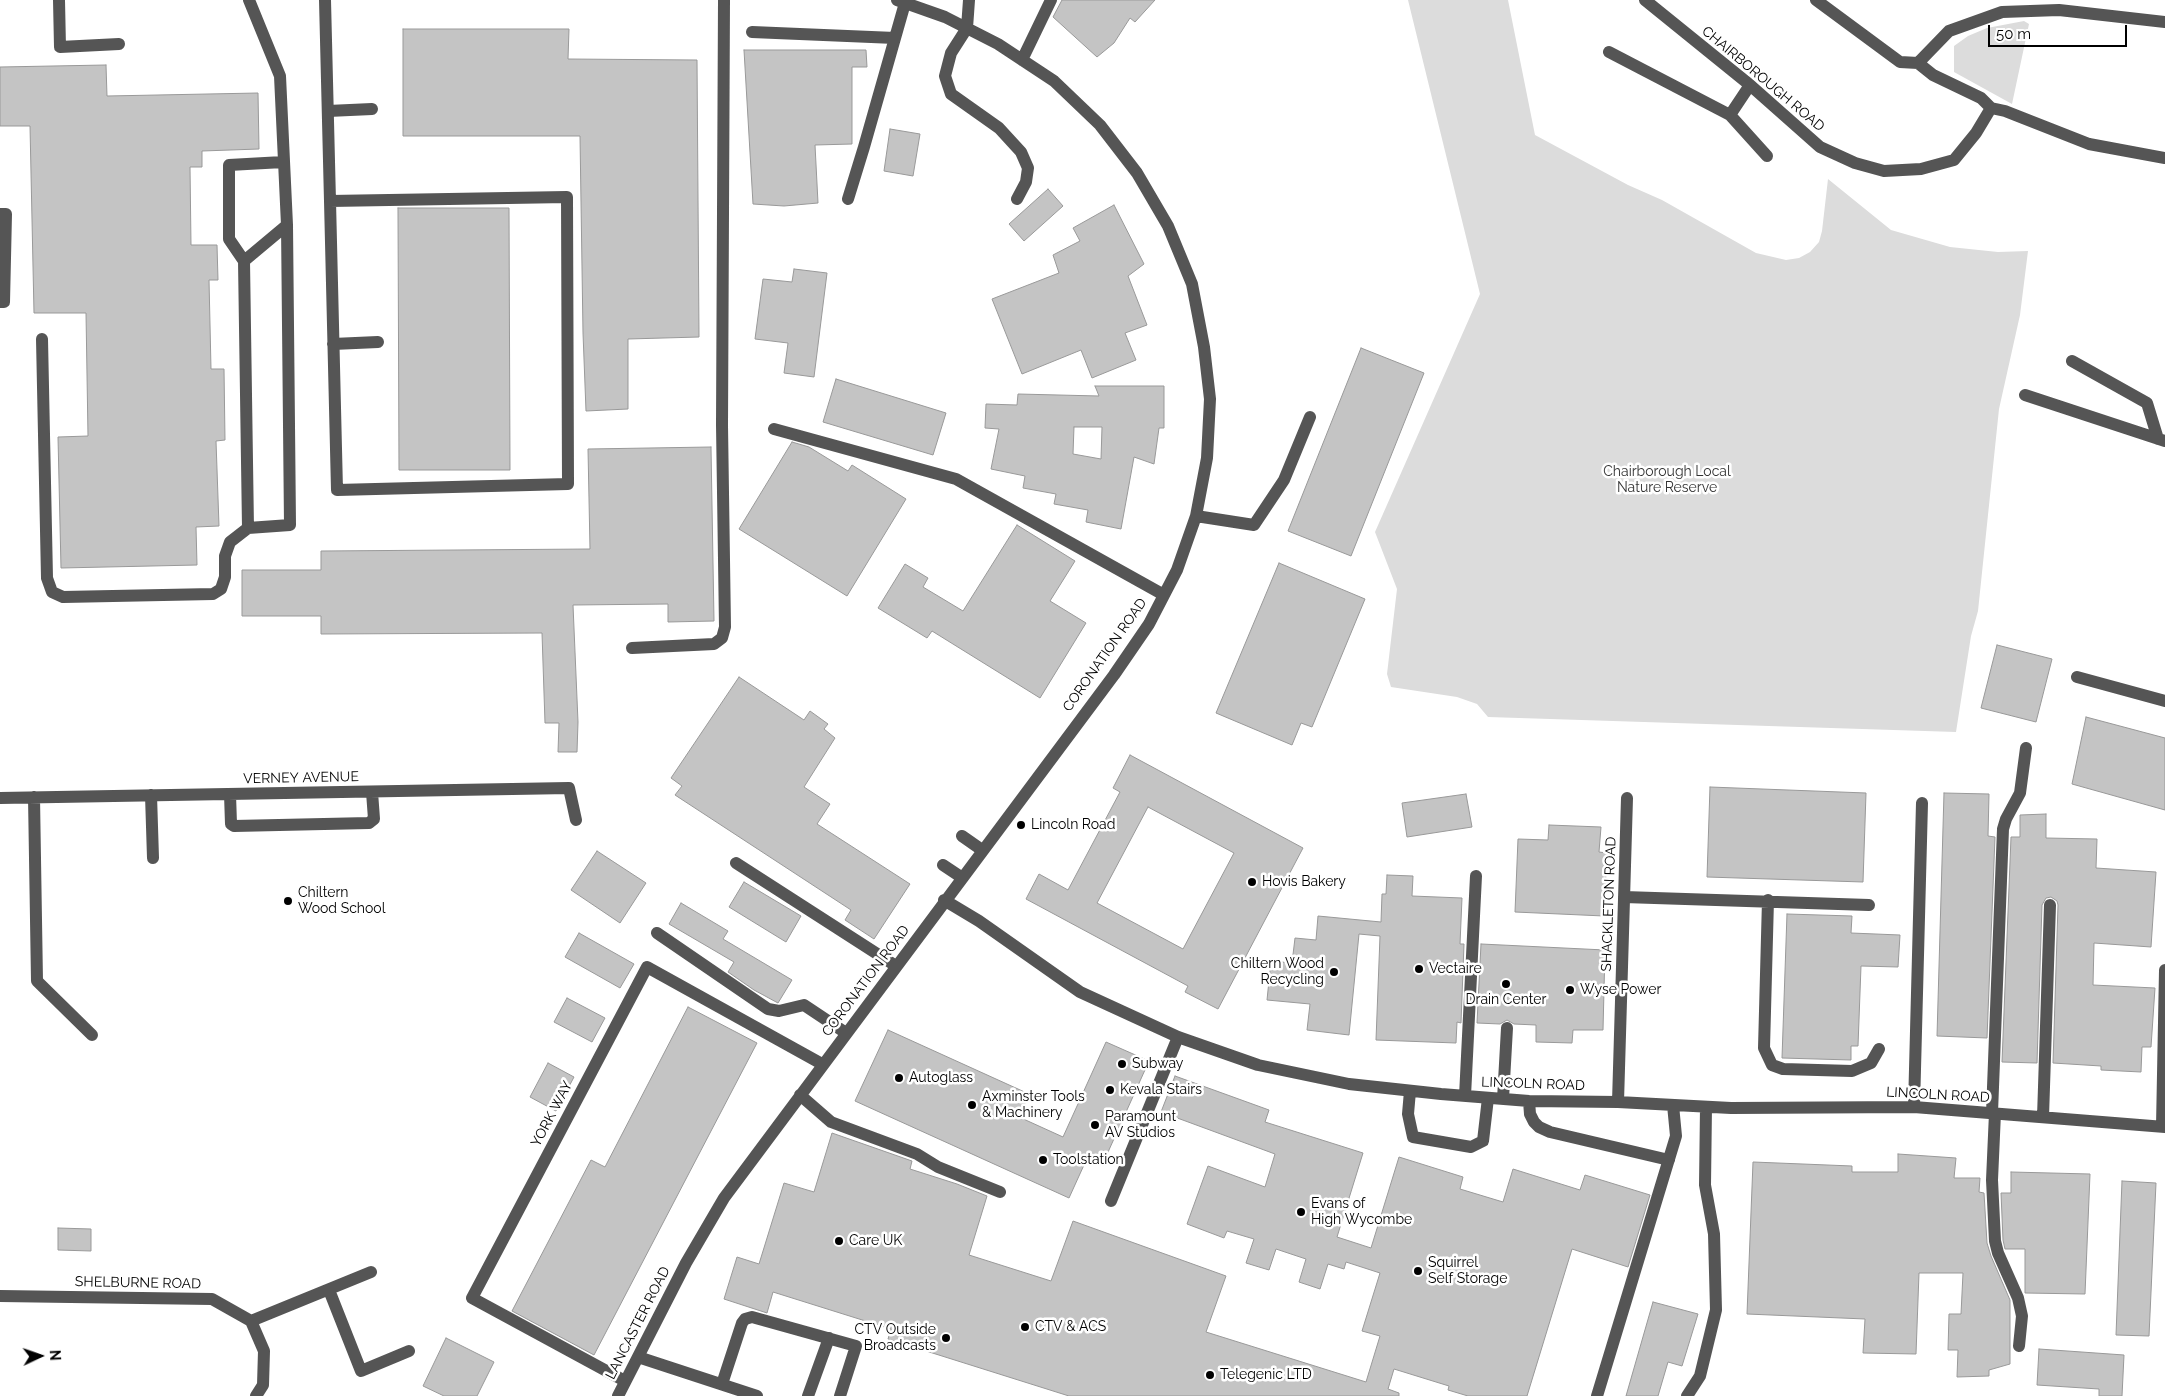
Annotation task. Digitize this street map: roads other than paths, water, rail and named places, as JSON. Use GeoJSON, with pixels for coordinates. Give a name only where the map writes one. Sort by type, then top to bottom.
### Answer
{"type":"FeatureCollection","features":[{"type":"Feature","properties":{"kind":"street"},"geometry":{"type":"LineString","coordinates":[[59,0],[60,47],[119,44]]}},
{"type":"Feature","properties":{"kind":"street"},"geometry":{"type":"LineString","coordinates":[[42,339],[47,578],[52,592],[62,596],[212,594],[221,589],[226,577],[225,556],[230,542],[248,528],[290,525],[287,225],[280,76],[249,0]]}},
{"type":"Feature","properties":{"kind":"street"},"geometry":{"type":"LineString","coordinates":[[325,0],[336,490],[568,484],[567,197],[330,201]]}},
{"type":"Feature","properties":{"kind":"street"},"geometry":{"type":"LineString","coordinates":[[632,648],[714,644],[722,638],[725,627],[722,425],[724,0]]}},
{"type":"Feature","properties":{"kind":"street"},"geometry":{"type":"LineString","coordinates":[[969,0],[967,28],[951,53],[945,76],[951,94],[999,128],[1021,152],[1028,168],[1026,182],[1017,199]]}},
{"type":"Feature","properties":{"kind":"street"},"geometry":{"type":"LineString","coordinates":[[1022,60],[1051,0]]}},
{"type":"Feature","properties":{"kind":"street","name":"CHAIRBOROUGH ROAD"},"geometry":{"type":"LineString","coordinates":[[1645,0],[1750,85],[1820,147],[1855,163],[1884,172],[1920,169],[1954,160],[1976,133],[1991,108]]}},
{"type":"Feature","properties":{"kind":"street"},"geometry":{"type":"LineString","coordinates":[[1816,0],[1900,62],[1918,63],[1933,75],[1981,98],[1991,108],[2005,111],[2089,144],[2165,158]]}},
{"type":"Feature","properties":{"kind":"street"},"geometry":{"type":"LineString","coordinates":[[848,200],[895,38],[901,1]]}},
{"type":"Feature","properties":{"kind":"street","name":"CORONATION ROAD"},"geometry":{"type":"LineString","coordinates":[[686,1263],[724,1198],[961,877],[1114,675],[1149,624],[1177,570],[1196,516],[1207,458],[1210,399],[1204,347],[1192,284],[1168,226],[1137,173],[1100,125],[1054,81],[998,44],[945,17],[901,1]]}},
{"type":"Feature","properties":{"kind":"street"},"geometry":{"type":"LineString","coordinates":[[1918,63],[1949,31],[2002,12],[2059,10],[2165,22]]}},
{"type":"Feature","properties":{"kind":"street"},"geometry":{"type":"LineString","coordinates":[[752,32],[895,38]]}},
{"type":"Feature","properties":{"kind":"street"},"geometry":{"type":"LineString","coordinates":[[1609,52],[1730,115],[1767,156]]}},
{"type":"Feature","properties":{"kind":"street"},"geometry":{"type":"LineString","coordinates":[[1730,115],[1750,85]]}},
{"type":"Feature","properties":{"kind":"street"},"geometry":{"type":"LineString","coordinates":[[328,111],[372,110]]}},
{"type":"Feature","properties":{"kind":"street"},"geometry":{"type":"LineString","coordinates":[[248,528],[244,261],[229,239],[229,165],[283,162]]}},
{"type":"Feature","properties":{"kind":"street"},"geometry":{"type":"LineString","coordinates":[[0,214],[6,214],[4,302],[0,302]]}},
{"type":"Feature","properties":{"kind":"street"},"geometry":{"type":"LineString","coordinates":[[244,261],[287,225]]}},
{"type":"Feature","properties":{"kind":"street"},"geometry":{"type":"LineString","coordinates":[[333,344],[378,342]]}},
{"type":"Feature","properties":{"kind":"street"},"geometry":{"type":"LineString","coordinates":[[2072,361],[2147,403],[2162,440]]}},
{"type":"Feature","properties":{"kind":"street"},"geometry":{"type":"LineString","coordinates":[[2025,395],[2162,440]]}},
{"type":"Feature","properties":{"kind":"street"},"geometry":{"type":"LineString","coordinates":[[1196,516],[1254,525],[1284,480],[1310,417]]}},
{"type":"Feature","properties":{"kind":"street"},"geometry":{"type":"LineString","coordinates":[[774,429],[956,479],[1164,595]]}},
{"type":"Feature","properties":{"kind":"street"},"geometry":{"type":"LineString","coordinates":[[2077,677],[2165,701]]}},
{"type":"Feature","properties":{"kind":"street"},"geometry":{"type":"LineString","coordinates":[[2020,1346],[2022,1316],[2020,1307],[2012,1282],[1998,1253],[1995,1240],[1992,1180],[2003,829],[2006,819],[2020,793],[2026,748]]}},
{"type":"Feature","properties":{"kind":"street","name":"VERNEY AVENUE"},"geometry":{"type":"LineString","coordinates":[[0,798],[569,788],[576,820]]}},
{"type":"Feature","properties":{"kind":"street"},"geometry":{"type":"LineString","coordinates":[[230,794],[231,824],[234,826],[369,823],[374,818],[372,792]]}},
{"type":"Feature","properties":{"kind":"street"},"geometry":{"type":"LineString","coordinates":[[151,795],[153,858]]}},
{"type":"Feature","properties":{"kind":"street"},"geometry":{"type":"LineString","coordinates":[[34,797],[37,982],[92,1035]]}},
{"type":"Feature","properties":{"kind":"street","name":"SHACKLETON ROAD"},"geometry":{"type":"LineString","coordinates":[[1618,1102],[1627,798]]}},
{"type":"Feature","properties":{"kind":"street"},"geometry":{"type":"LineString","coordinates":[[1914,1107],[1922,803]]}},
{"type":"Feature","properties":{"kind":"street"},"geometry":{"type":"LineString","coordinates":[[962,836],[982,850]]}},
{"type":"Feature","properties":{"kind":"street"},"geometry":{"type":"LineString","coordinates":[[736,863],[896,966]]}},
{"type":"Feature","properties":{"kind":"street"},"geometry":{"type":"LineString","coordinates":[[943,865],[961,877]]}},
{"type":"Feature","properties":{"kind":"street"},"geometry":{"type":"LineString","coordinates":[[1465,1096],[1476,876]]}},
{"type":"Feature","properties":{"kind":"street"},"geometry":{"type":"LineString","coordinates":[[1624,897],[1768,900],[1869,905]]}},
{"type":"Feature","properties":{"kind":"street","name":"LINCOLN ROAD"},"geometry":{"type":"LineString","coordinates":[[944,900],[979,921],[1080,992],[1178,1037],[1258,1065],[1349,1084],[1530,1101],[1618,1102],[1731,1108],[1914,1107],[2163,1126]]}},
{"type":"Feature","properties":{"kind":"street"},"geometry":{"type":"LineString","coordinates":[[1768,900],[1764,1048],[1772,1065],[1783,1069],[1852,1071],[1871,1063],[1879,1049]]}},
{"type":"Feature","properties":{"kind":"street"},"geometry":{"type":"LineString","coordinates":[[2043,1117],[2050,905]]}},
{"type":"Feature","properties":{"kind":"street"},"geometry":{"type":"LineString","coordinates":[[657,933],[768,1009],[779,1011],[804,1005],[846,1033]]}},
{"type":"Feature","properties":{"kind":"street","name":"YORK WAY"},"geometry":{"type":"LineString","coordinates":[[625,1381],[472,1298],[647,967],[822,1064]]}},
{"type":"Feature","properties":{"kind":"street"},"geometry":{"type":"LineString","coordinates":[[2163,1126],[2165,970]]}},
{"type":"Feature","properties":{"kind":"street"},"geometry":{"type":"LineString","coordinates":[[1503,1099],[1508,1028]]}},
{"type":"Feature","properties":{"kind":"street"},"geometry":{"type":"LineString","coordinates":[[1111,1200],[1178,1037]]}},
{"type":"Feature","properties":{"kind":"street"},"geometry":{"type":"LineString","coordinates":[[1410,1091],[1408,1114],[1413,1137],[1470,1147],[1482,1141],[1488,1098]]}},
{"type":"Feature","properties":{"kind":"street"},"geometry":{"type":"LineString","coordinates":[[800,1095],[831,1122],[917,1154],[938,1167],[1000,1192]]}},
{"type":"Feature","properties":{"kind":"street"},"geometry":{"type":"LineString","coordinates":[[1530,1101],[1530,1114],[1534,1122],[1539,1127],[1550,1132],[1669,1160]]}},
{"type":"Feature","properties":{"kind":"street"},"geometry":{"type":"LineString","coordinates":[[1596,1396],[1676,1136],[1673,1105]]}},
{"type":"Feature","properties":{"kind":"street"},"geometry":{"type":"LineString","coordinates":[[1687,1396],[1700,1376],[1716,1310],[1714,1234],[1705,1185],[1706,1107]]}},
{"type":"Feature","properties":{"kind":"street","name":"LANCASTER ROAD"},"geometry":{"type":"LineString","coordinates":[[618,1396],[686,1263]]}},
{"type":"Feature","properties":{"kind":"street"},"geometry":{"type":"LineString","coordinates":[[256,1396],[263,1385],[264,1351],[251,1321],[371,1272]]}},
{"type":"Feature","properties":{"kind":"street"},"geometry":{"type":"LineString","coordinates":[[329,1290],[361,1371],[409,1351]]}},
{"type":"Feature","properties":{"kind":"street","name":"SHELBURNE ROAD"},"geometry":{"type":"LineString","coordinates":[[0,1296],[212,1299],[251,1321]]}},
{"type":"Feature","properties":{"kind":"street"},"geometry":{"type":"LineString","coordinates":[[728,1389],[742,1323],[745,1319],[752,1317],[762,1318],[856,1346],[840,1396]]}},
{"type":"Feature","properties":{"kind":"street"},"geometry":{"type":"LineString","coordinates":[[808,1396],[828,1338]]}},
{"type":"Feature","properties":{"kind":"street"},"geometry":{"type":"LineString","coordinates":[[638,1357],[728,1389],[757,1396]]}},
{"type":"Feature","properties":{"kind":"place","name":"Lincoln Road"},"geometry":{"type":"Point","coordinates":[1021,825]}},
{"type":"Feature","properties":{"kind":"place","name":"Hovis Bakery"},"geometry":{"type":"Point","coordinates":[1252,882]}},
{"type":"Feature","properties":{"kind":"place","name":"Chiltern Wood School"},"geometry":{"type":"Point","coordinates":[288,901]}},
{"type":"Feature","properties":{"kind":"place","name":"Vectaire"},"geometry":{"type":"Point","coordinates":[1419,969]}},
{"type":"Feature","properties":{"kind":"place","name":"Chiltern Wood Recycling"},"geometry":{"type":"Point","coordinates":[1334,972]}},
{"type":"Feature","properties":{"kind":"place","name":"Drain Center"},"geometry":{"type":"Point","coordinates":[1506,984]}},
{"type":"Feature","properties":{"kind":"place","name":"Wyse Power"},"geometry":{"type":"Point","coordinates":[1570,990]}},
{"type":"Feature","properties":{"kind":"place","name":"Subway"},"geometry":{"type":"Point","coordinates":[1122,1064]}},
{"type":"Feature","properties":{"kind":"place","name":"Autoglass"},"geometry":{"type":"Point","coordinates":[899,1078]}},
{"type":"Feature","properties":{"kind":"place","name":"Kevala Stairs"},"geometry":{"type":"Point","coordinates":[1110,1090]}},
{"type":"Feature","properties":{"kind":"place","name":"Axminster Tools & Machinery"},"geometry":{"type":"Point","coordinates":[972,1105]}},
{"type":"Feature","properties":{"kind":"place","name":"Paramount AV Studios"},"geometry":{"type":"Point","coordinates":[1095,1125]}},
{"type":"Feature","properties":{"kind":"place","name":"Toolstation"},"geometry":{"type":"Point","coordinates":[1043,1160]}},
{"type":"Feature","properties":{"kind":"place","name":"Evans of High Wycombe"},"geometry":{"type":"Point","coordinates":[1301,1212]}},
{"type":"Feature","properties":{"kind":"place","name":"Care UK"},"geometry":{"type":"Point","coordinates":[839,1241]}},
{"type":"Feature","properties":{"kind":"place","name":"Squirrel Self Storage"},"geometry":{"type":"Point","coordinates":[1418,1271]}},
{"type":"Feature","properties":{"kind":"place","name":"CTV & ACS"},"geometry":{"type":"Point","coordinates":[1025,1327]}},
{"type":"Feature","properties":{"kind":"place","name":"CTV Outside Broadcasts"},"geometry":{"type":"Point","coordinates":[946,1338]}},
{"type":"Feature","properties":{"kind":"place","name":"Telegenic LTD"},"geometry":{"type":"Point","coordinates":[1210,1375]}},
{"type":"Feature","properties":{"kind":"park label","name":"Chairborough Local Nature Reserve"},"geometry":{"type":"Point","coordinates":[1667,480]}}]}
